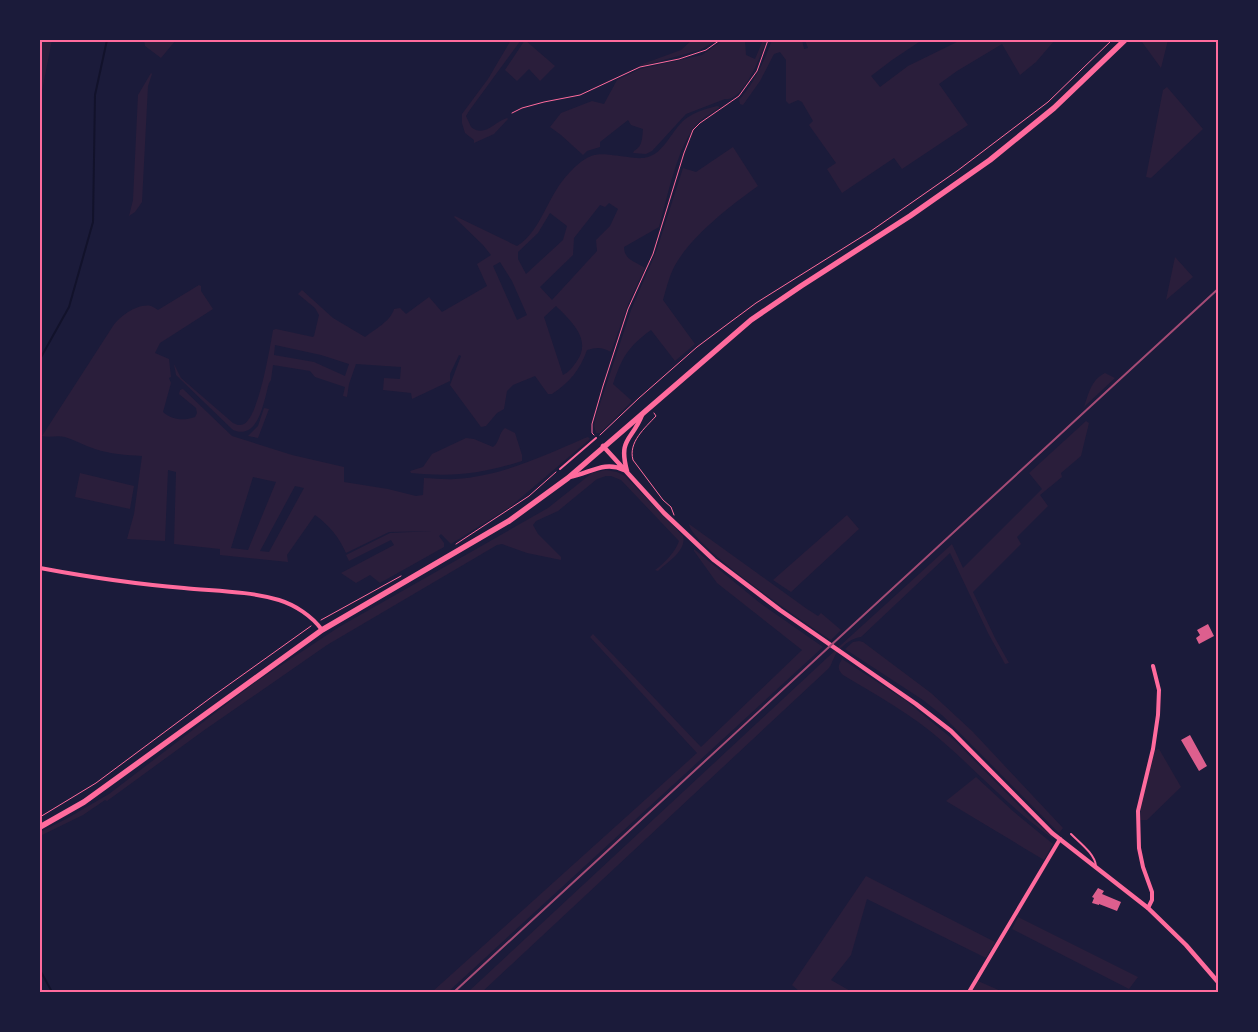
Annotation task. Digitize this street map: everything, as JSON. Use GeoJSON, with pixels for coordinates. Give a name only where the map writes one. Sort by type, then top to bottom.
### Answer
{"type":"FeatureCollection","features":[{"type":"Feature","properties":{"kind":"main road"},"geometry":{"type":"LineString","coordinates":[[40,827],[84,802],[322,630],[459,552],[509,521],[568,478],[751,320],[910,216],[990,160],[1054,108],[1125,40]]}},
{"type":"Feature","properties":{"kind":"street"},"geometry":{"type":"LineString","coordinates":[[627,472],[624,448],[627,438],[638,424],[643,413]]}},
{"type":"Feature","properties":{"kind":"street"},"geometry":{"type":"LineString","coordinates":[[603,446],[664,513],[714,560],[951,731],[1060,839],[1148,908],[1186,945],[1218,982]]}},
{"type":"Feature","properties":{"kind":"street"},"geometry":{"type":"LineString","coordinates":[[568,478],[608,466],[627,472]]}},
{"type":"Feature","properties":{"kind":"street"},"geometry":{"type":"LineString","coordinates":[[40,568],[130,583],[237,593],[276,599],[311,618],[322,630]]}},
{"type":"Feature","properties":{"kind":"street"},"geometry":{"type":"LineString","coordinates":[[1148,908],[1152,900],[1152,892],[1143,867],[1139,848],[1138,811],[1153,749],[1158,715],[1159,690],[1153,666]]}},
{"type":"Feature","properties":{"kind":"street"},"geometry":{"type":"LineString","coordinates":[[969,992],[1060,839]]}},
{"type":"Feature","properties":{"kind":"lane"},"geometry":{"type":"LineString","coordinates":[[560,469],[596,438]]}},
{"type":"Feature","properties":{"kind":"lane"},"geometry":{"type":"LineString","coordinates":[[1071,834],[1093,856],[1096,860],[1096,866]]}},
{"type":"Feature","properties":{"kind":"path"},"geometry":{"type":"LineString","coordinates":[[512,113],[522,108],[580,94],[640,67],[679,59],[706,50],[720,40]]}},
{"type":"Feature","properties":{"kind":"path"},"geometry":{"type":"LineString","coordinates":[[768,40],[757,71],[739,96],[693,130],[684,153],[653,254],[628,309],[602,386],[592,424],[592,433],[596,438],[639,398],[721,329],[763,299],[886,221],[957,171],[1048,102],[1112,40]]}},
{"type":"Feature","properties":{"kind":"path"},"geometry":{"type":"LineString","coordinates":[[656,416],[637,438],[632,456],[642,474],[670,507]]}},
{"type":"Feature","properties":{"kind":"shaded area"},"geometry":{"type":"Polygon","coordinates":[[[40,40],[52,40],[40,101],[40,40]]]}},
{"type":"Feature","properties":{"kind":"shaded area"},"geometry":{"type":"Polygon","coordinates":[[[144,40],[176,40],[161,58],[145,46],[144,40]]]}},
{"type":"Feature","properties":{"kind":"shaded area"},"geometry":{"type":"Polygon","coordinates":[[[511,40],[521,40],[466,116],[471,127],[481,131],[502,120],[508,119],[494,134],[474,143],[474,140],[465,133],[462,114],[488,79],[511,40]]]}},
{"type":"Feature","properties":{"kind":"shaded area"},"geometry":{"type":"Polygon","coordinates":[[[525,40],[555,66],[540,81],[529,69],[517,81],[505,70],[525,40]]]}},
{"type":"Feature","properties":{"kind":"shaded area"},"geometry":{"type":"Polygon","coordinates":[[[692,40],[717,40],[700,50],[640,65],[681,50],[692,40]]]}},
{"type":"Feature","properties":{"kind":"shaded area"},"geometry":{"type":"Polygon","coordinates":[[[723,40],[745,40],[746,55],[755,59],[763,40],[767,40],[751,76],[739,93],[732,98],[686,114],[652,151],[646,154],[633,153],[641,144],[643,129],[631,125],[628,120],[600,142],[600,147],[587,151],[583,155],[550,127],[561,113],[592,101],[604,104],[617,80],[640,69],[702,55],[723,40]]]}},
{"type":"Feature","properties":{"kind":"shaded area"},"geometry":{"type":"Polygon","coordinates":[[[772,40],[802,40],[804,49],[808,48],[805,40],[922,40],[871,76],[880,87],[908,66],[961,40],[1055,40],[1036,62],[1020,75],[1002,44],[957,71],[939,84],[968,125],[902,169],[894,158],[842,193],[827,169],[836,163],[809,125],[813,121],[802,102],[798,100],[789,104],[786,101],[786,60],[780,52],[774,54],[760,81],[743,105],[740,104],[739,100],[758,72],[772,40]]]}},
{"type":"Feature","properties":{"kind":"shaded area"},"geometry":{"type":"Polygon","coordinates":[[[1144,40],[1168,40],[1161,68],[1142,42],[1144,40]]]}},
{"type":"Feature","properties":{"kind":"shaded area"},"geometry":{"type":"Polygon","coordinates":[[[151,73],[148,86],[142,202],[135,212],[129,216],[133,200],[138,95],[151,73]]]}},
{"type":"Feature","properties":{"kind":"shaded area"},"geometry":{"type":"Polygon","coordinates":[[[1167,87],[1203,129],[1151,178],[1146,177],[1163,90],[1167,87]]]}},
{"type":"Feature","properties":{"kind":"shaded area"},"geometry":{"type":"Polygon","coordinates":[[[717,106],[720,107],[698,123],[685,144],[674,172],[659,227],[624,247],[628,258],[645,268],[629,302],[611,352],[599,348],[587,350],[581,364],[573,375],[552,394],[548,394],[535,376],[513,385],[507,391],[504,409],[497,413],[486,426],[481,427],[450,385],[461,356],[459,355],[450,374],[450,381],[412,399],[411,393],[383,390],[384,378],[400,379],[401,367],[356,364],[347,397],[343,396],[345,387],[315,377],[310,371],[273,365],[271,380],[259,417],[249,430],[242,432],[233,430],[176,375],[174,364],[181,378],[233,423],[238,425],[244,424],[249,418],[259,395],[273,330],[314,336],[319,315],[315,308],[298,294],[302,290],[333,318],[365,337],[386,321],[394,309],[400,308],[406,314],[429,297],[442,312],[487,286],[477,264],[491,255],[455,216],[517,246],[533,231],[562,181],[585,160],[591,156],[603,154],[638,158],[653,155],[686,119],[698,112],[717,106]],[[609,203],[605,207],[600,205],[574,238],[573,255],[540,287],[552,300],[597,251],[596,240],[610,226],[618,209],[609,203]],[[550,213],[538,233],[518,252],[518,259],[526,274],[563,240],[567,226],[550,213]],[[500,262],[493,266],[517,320],[527,315],[512,281],[500,262]],[[556,306],[544,317],[563,375],[577,361],[582,345],[578,331],[556,306]],[[275,345],[274,355],[314,362],[345,376],[349,364],[321,355],[275,345]]]}},
{"type":"Feature","properties":{"kind":"shaded area"},"geometry":{"type":"Polygon","coordinates":[[[733,147],[758,186],[724,212],[690,244],[674,267],[663,300],[695,344],[675,361],[651,330],[631,347],[623,360],[613,384],[632,401],[600,433],[596,433],[594,426],[596,416],[631,310],[656,252],[683,168],[696,172],[733,147]]]}},
{"type":"Feature","properties":{"kind":"shaded area"},"geometry":{"type":"Polygon","coordinates":[[[1175,257],[1193,277],[1166,300],[1175,257]]]}},
{"type":"Feature","properties":{"kind":"shaded area"},"geometry":{"type":"Polygon","coordinates":[[[199,285],[213,309],[160,343],[155,353],[169,359],[171,377],[169,378],[171,383],[163,412],[170,417],[178,419],[195,417],[197,413],[196,408],[179,394],[180,390],[183,389],[232,436],[292,455],[344,467],[344,482],[388,489],[416,496],[423,495],[424,478],[451,479],[489,474],[554,452],[585,438],[588,437],[590,439],[510,507],[451,544],[441,534],[439,536],[444,543],[444,547],[380,583],[370,575],[356,583],[341,573],[394,545],[391,540],[349,561],[346,555],[390,533],[433,531],[389,532],[346,553],[333,532],[315,515],[287,555],[288,562],[220,555],[220,549],[174,544],[176,472],[168,470],[165,541],[127,539],[134,514],[142,456],[101,451],[65,437],[42,436],[116,322],[125,314],[141,306],[151,306],[158,310],[199,285]],[[253,477],[231,548],[248,550],[276,482],[253,477]],[[295,486],[260,551],[269,552],[304,488],[295,486]]]}},
{"type":"Feature","properties":{"kind":"shaded area"},"geometry":{"type":"Polygon","coordinates":[[[1105,373],[1115,378],[1084,407],[1094,383],[1105,373]]]}},
{"type":"Feature","properties":{"kind":"shaded area"},"geometry":{"type":"Polygon","coordinates":[[[264,408],[269,409],[258,438],[248,436],[258,426],[264,408]]]}},
{"type":"Feature","properties":{"kind":"shaded area"},"geometry":{"type":"Polygon","coordinates":[[[1086,421],[1089,423],[1081,456],[1061,473],[1062,477],[1040,495],[1048,506],[1017,537],[1021,544],[973,592],[1009,663],[1005,664],[988,633],[950,553],[861,637],[849,641],[842,647],[828,669],[482,992],[468,992],[952,544],[963,568],[1042,489],[1029,473],[1086,421]]]}},
{"type":"Feature","properties":{"kind":"shaded area"},"geometry":{"type":"Polygon","coordinates":[[[505,428],[515,433],[522,461],[480,472],[427,474],[411,473],[410,471],[423,467],[432,454],[466,438],[474,439],[493,447],[505,428]]]}},
{"type":"Feature","properties":{"kind":"shaded area"},"geometry":{"type":"Polygon","coordinates":[[[606,470],[625,476],[683,536],[682,546],[679,551],[658,571],[655,570],[669,557],[679,541],[621,480],[611,476],[597,479],[558,511],[536,521],[533,525],[538,534],[561,557],[561,560],[527,553],[502,544],[497,545],[327,645],[203,731],[107,801],[105,800],[83,815],[40,836],[40,832],[109,794],[253,684],[339,627],[548,508],[592,473],[606,470]]]}},
{"type":"Feature","properties":{"kind":"shaded area"},"geometry":{"type":"Polygon","coordinates":[[[80,473],[134,486],[130,509],[75,497],[80,473]]]}},
{"type":"Feature","properties":{"kind":"shaded area"},"geometry":{"type":"Polygon","coordinates":[[[847,515],[859,529],[791,592],[773,580],[847,515]]]}},
{"type":"Feature","properties":{"kind":"shaded area"},"geometry":{"type":"Polygon","coordinates":[[[689,524],[807,609],[818,616],[821,613],[841,630],[831,640],[799,618],[708,549],[694,534],[689,524]]]}},
{"type":"Feature","properties":{"kind":"shaded area"},"geometry":{"type":"Polygon","coordinates":[[[694,549],[760,603],[823,647],[448,992],[432,992],[697,753],[590,637],[593,634],[701,747],[802,650],[717,583],[694,549]]]}},
{"type":"Feature","properties":{"kind":"shaded area"},"geometry":{"type":"Polygon","coordinates":[[[853,642],[863,642],[931,693],[972,731],[1063,828],[1059,833],[943,716],[923,700],[845,649],[853,642]]]}},
{"type":"Feature","properties":{"kind":"shaded area"},"geometry":{"type":"Polygon","coordinates":[[[842,659],[905,700],[955,741],[1030,817],[1053,837],[1023,816],[931,732],[894,706],[843,675],[839,667],[842,659]]]}},
{"type":"Feature","properties":{"kind":"shaded area"},"geometry":{"type":"Polygon","coordinates":[[[1159,749],[1181,787],[1147,820],[1140,820],[1141,804],[1155,750],[1159,749]]]}},
{"type":"Feature","properties":{"kind":"shaded area"},"geometry":{"type":"Polygon","coordinates":[[[976,777],[1053,844],[1044,860],[946,801],[976,777]]]}},
{"type":"Feature","properties":{"kind":"shaded area"},"geometry":{"type":"Polygon","coordinates":[[[866,876],[995,942],[986,958],[867,899],[851,955],[831,980],[852,992],[800,992],[792,985],[866,876]]]}},
{"type":"Feature","properties":{"kind":"shaded area"},"geometry":{"type":"Polygon","coordinates":[[[1018,917],[1138,977],[1129,989],[1012,929],[1018,917]]]}},
{"type":"Feature","properties":{"kind":"shaded area"},"geometry":{"type":"Polygon","coordinates":[[[978,981],[1003,992],[972,992],[978,981]]]}},
{"type":"Feature","properties":{"kind":"building"},"geometry":{"type":"Polygon","coordinates":[[[1208,624],[1214,636],[1199,644],[1196,638],[1200,635],[1197,630],[1208,624]]]}},
{"type":"Feature","properties":{"kind":"building"},"geometry":{"type":"Polygon","coordinates":[[[1190,735],[1207,766],[1199,771],[1181,740],[1190,735]]]}},
{"type":"Feature","properties":{"kind":"building"},"geometry":{"type":"Polygon","coordinates":[[[1098,888],[1104,891],[1102,894],[1121,902],[1117,911],[1092,903],[1094,898],[1092,897],[1098,888]]]}},
{"type":"Feature","properties":{"kind":"waterway"},"geometry":{"type":"LineString","coordinates":[[40,359],[69,307],[93,222],[95,95],[107,40]]}},
{"type":"Feature","properties":{"kind":"waterway"},"geometry":{"type":"LineString","coordinates":[[40,970],[52,992]]}},
{"type":"Feature","properties":{"kind":"railway"},"geometry":{"type":"LineString","coordinates":[[454,992],[1218,289]]}}]}
